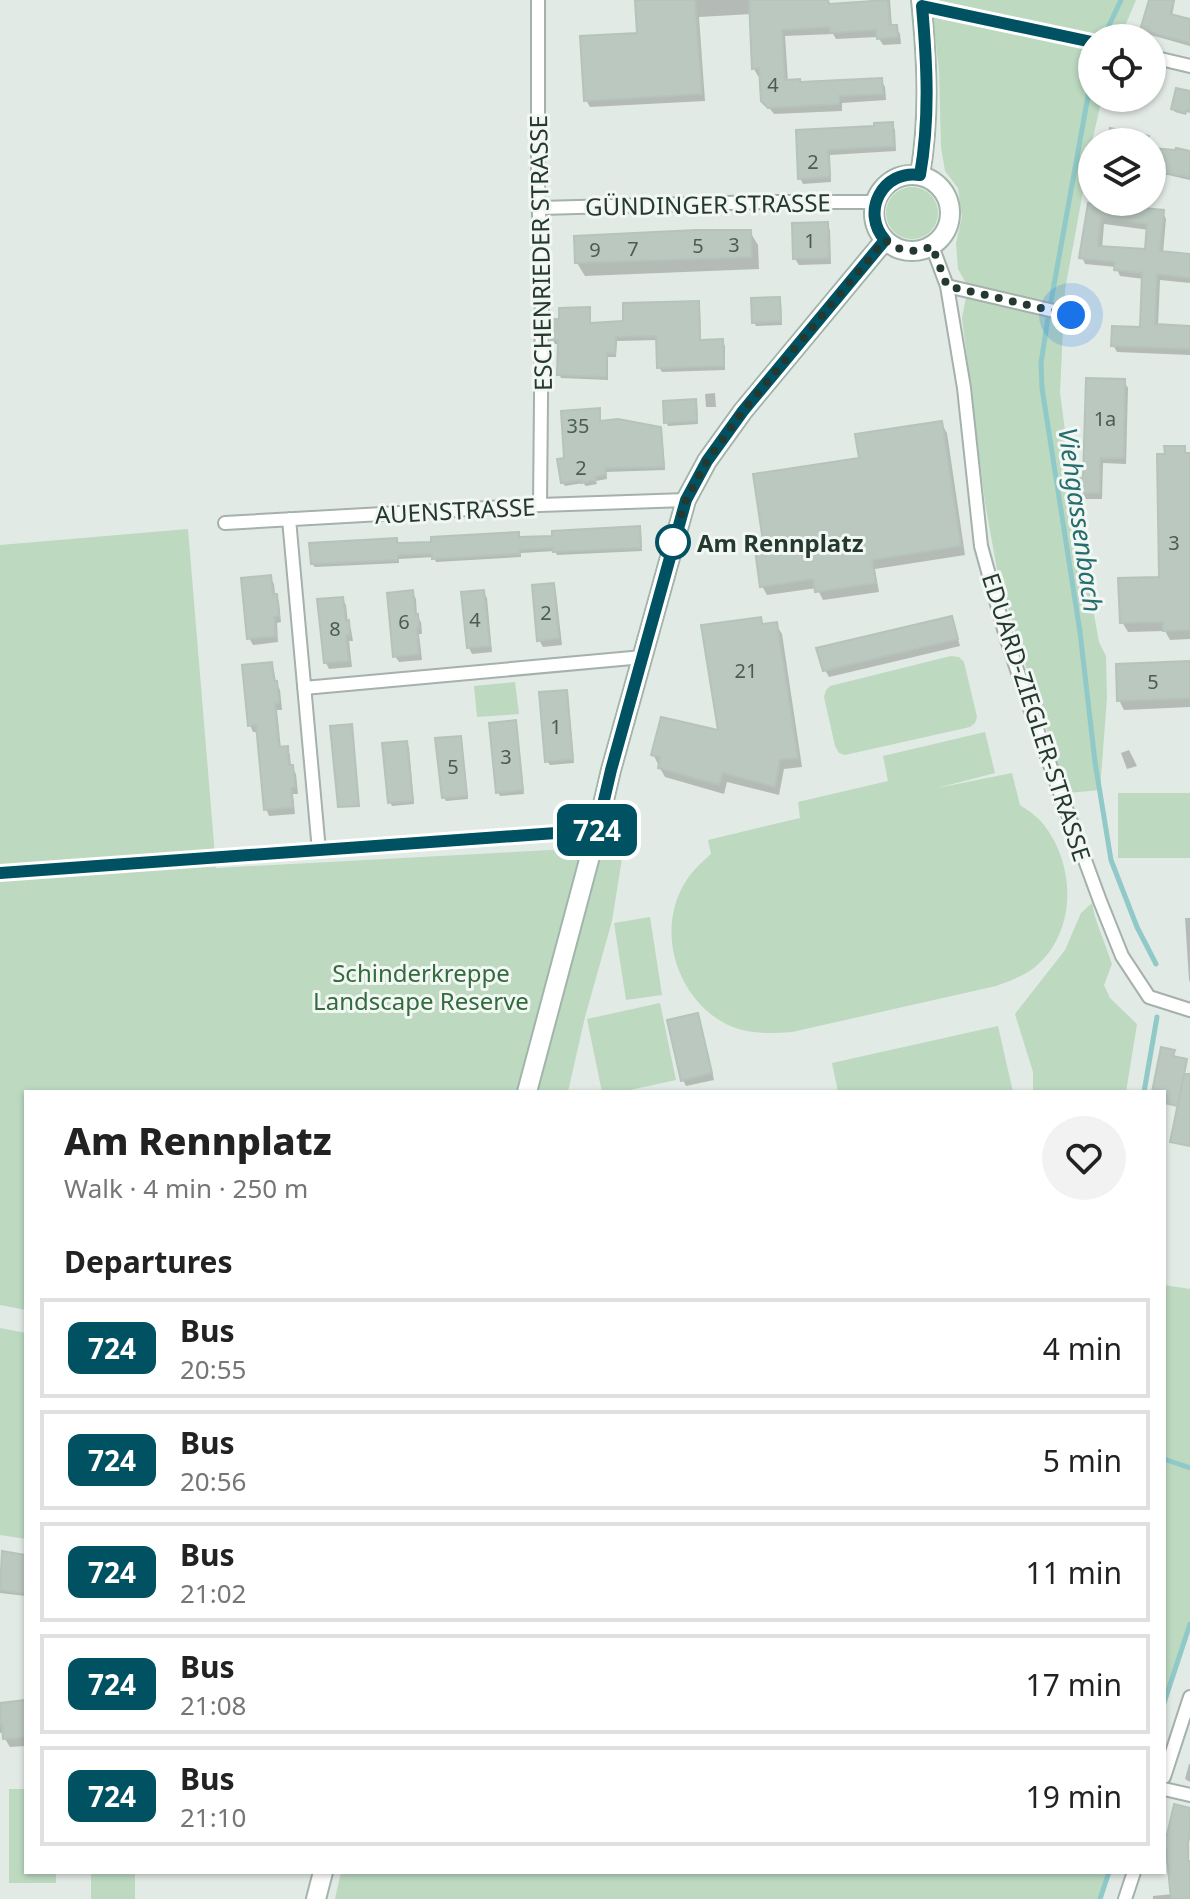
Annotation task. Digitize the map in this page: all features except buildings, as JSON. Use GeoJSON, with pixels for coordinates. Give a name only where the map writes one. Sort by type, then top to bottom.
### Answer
{"type":"FeatureCollection","features":[{"type":"Feature","properties":{"kind":"street","name":"ESCHENRIEDER STRASSE"},"geometry":{"type":"LineString","coordinates":[[538,0],[542,293],[540,505]]}},
{"type":"Feature","properties":{"kind":"street"},"geometry":{"type":"LineString","coordinates":[[920,175],[928,79],[922,3],[1078,39]]}},
{"type":"Feature","properties":{"kind":"street"},"geometry":{"type":"LineString","coordinates":[[1166,60],[1190,66]]}},
{"type":"Feature","properties":{"kind":"street"},"geometry":{"type":"LineString","coordinates":[[920,175],[938,184],[946,194],[951,207],[951,220],[938,242],[913,252],[885,240],[875,224],[874,212],[882,189],[891,181],[902,176],[920,175]]}},
{"type":"Feature","properties":{"kind":"street","name":"GÜNDINGER STRASSE"},"geometry":{"type":"LineString","coordinates":[[540,208],[772,201],[875,202]]}},
{"type":"Feature","properties":{"kind":"street"},"geometry":{"type":"LineString","coordinates":[[528,1090],[686,500],[707,461],[743,411],[885,240]]}},
{"type":"Feature","properties":{"kind":"street","name":"EDUARD-ZIEGLER-STRASSE"},"geometry":{"type":"LineString","coordinates":[[932,246],[947,286],[964,388],[981,546],[1007,640],[1039,735],[1122,956],[1149,997],[1190,1010]]}},
{"type":"Feature","properties":{"kind":"street"},"geometry":{"type":"LineString","coordinates":[[947,286],[1071,315]]}},
{"type":"Feature","properties":{"kind":"street","name":"AUENSTRASSE"},"geometry":{"type":"LineString","coordinates":[[225,523],[686,500]]}},
{"type":"Feature","properties":{"kind":"street"},"geometry":{"type":"LineString","coordinates":[[289,519],[319,851]]}},
{"type":"Feature","properties":{"kind":"street"},"geometry":{"type":"LineString","coordinates":[[304,688],[643,657]]}},
{"type":"Feature","properties":{"kind":"street"},"geometry":{"type":"LineString","coordinates":[[0,873],[597,830]]}},
{"type":"Feature","properties":{"kind":"street"},"geometry":{"type":"LineString","coordinates":[[1166,1771],[1190,1697]]}},
{"type":"Feature","properties":{"kind":"street"},"geometry":{"type":"LineString","coordinates":[[1166,1789],[1190,1795]]}},
{"type":"Feature","properties":{"kind":"street"},"geometry":{"type":"LineString","coordinates":[[316,1899],[322,1874]]}},
{"type":"Feature","properties":{"kind":"street"},"geometry":{"type":"LineString","coordinates":[[1125,1899],[1133,1874]]}},
{"type":"Feature","properties":{"kind":"green space"},"geometry":{"type":"Polygon","coordinates":[[[931,0],[1136,0],[1126,24],[1078,24],[1078,112],[1099,112],[1095,128],[1078,128],[1078,216],[1065,290],[1060,392],[1076,516],[1099,642],[1106,656],[1107,698],[1100,790],[1068,793],[998,575],[985,503],[962,318],[968,287],[958,269],[956,243],[962,217],[958,188],[945,171],[941,147],[939,71],[931,0]]]}},
{"type":"Feature","properties":{"kind":"green space"},"geometry":{"type":"Polygon","coordinates":[[[912,187],[930,195],[938,213],[930,231],[912,239],[894,231],[886,213],[894,195],[912,187]]]}},
{"type":"Feature","properties":{"kind":"green space","name":"Schinderkreppe Landscape Reserve"},"geometry":{"type":"Polygon","coordinates":[[[188,529],[216,868],[624,846],[612,921],[568,1090],[24,1090],[24,1310],[0,1305],[0,545],[188,529]]]}},
{"type":"Feature","properties":{"kind":"green space"},"geometry":{"type":"Polygon","coordinates":[[[951,656],[959,657],[964,662],[977,717],[975,723],[970,727],[845,755],[839,753],[824,697],[830,686],[951,656]]]}},
{"type":"Feature","properties":{"kind":"green space"},"geometry":{"type":"Polygon","coordinates":[[[515,682],[519,714],[477,717],[474,686],[515,682]]]}},
{"type":"Feature","properties":{"kind":"green space"},"geometry":{"type":"Polygon","coordinates":[[[985,732],[995,773],[937,788],[1012,773],[1020,805],[1042,822],[1055,841],[1066,879],[1065,918],[1049,953],[1035,967],[996,986],[792,1032],[742,1030],[726,1024],[694,997],[676,961],[672,920],[677,900],[689,877],[711,854],[708,840],[800,818],[798,802],[888,781],[883,756],[985,732]]]}},
{"type":"Feature","properties":{"kind":"green space"},"geometry":{"type":"Polygon","coordinates":[[[1118,793],[1190,793],[1190,858],[1118,858],[1118,793]]]}},
{"type":"Feature","properties":{"kind":"green space"},"geometry":{"type":"Polygon","coordinates":[[[1092,903],[1112,964],[1104,985],[1110,998],[1137,1024],[1126,1090],[1033,1090],[1033,1072],[1015,1014],[1065,950],[1081,913],[1092,903]]]}},
{"type":"Feature","properties":{"kind":"green space"},"geometry":{"type":"Polygon","coordinates":[[[650,917],[662,995],[626,1000],[614,923],[650,917]]]}},
{"type":"Feature","properties":{"kind":"green space"},"geometry":{"type":"Polygon","coordinates":[[[660,1003],[676,1080],[630,1090],[602,1090],[587,1019],[660,1003]]]}},
{"type":"Feature","properties":{"kind":"green space"},"geometry":{"type":"Polygon","coordinates":[[[998,1026],[1013,1090],[838,1090],[832,1063],[998,1026]]]}},
{"type":"Feature","properties":{"kind":"green space"},"geometry":{"type":"Polygon","coordinates":[[[1166,1285],[1190,1289],[1190,1624],[1166,1697],[1166,1285]]]}},
{"type":"Feature","properties":{"kind":"green space"},"geometry":{"type":"Polygon","coordinates":[[[0,1328],[24,1333],[24,1539],[0,1535],[0,1328]]]}},
{"type":"Feature","properties":{"kind":"green space"},"geometry":{"type":"Polygon","coordinates":[[[9,1789],[24,1789],[24,1874],[56,1874],[56,1883],[9,1883],[9,1789]]]}},
{"type":"Feature","properties":{"kind":"green space"},"geometry":{"type":"Polygon","coordinates":[[[91,1874],[135,1874],[135,1899],[91,1899],[91,1874]]]}},
{"type":"Feature","properties":{"kind":"green space"},"geometry":{"type":"Polygon","coordinates":[[[341,1874],[1108,1874],[1100,1899],[335,1899],[341,1874]]]}},
{"type":"Feature","properties":{"kind":"waterway","name":"Viehgassenbach"},"geometry":{"type":"LineString","coordinates":[[1110,24],[1121,0]]}},
{"type":"Feature","properties":{"kind":"waterway","name":"Viehgassenbach"},"geometry":{"type":"LineString","coordinates":[[1085,112],[1048,318],[1041,363],[1042,388],[1111,860],[1137,927],[1156,964]]}},
{"type":"Feature","properties":{"kind":"waterway","name":"Viehgassenbach"},"geometry":{"type":"LineString","coordinates":[[1144,1090],[1157,1017]]}},
{"type":"Feature","properties":{"kind":"waterway","name":"Viehgassenbach"},"geometry":{"type":"LineString","coordinates":[[1166,1460],[1190,1468]]}},
{"type":"Feature","properties":{"kind":"waterway"},"geometry":{"type":"LineString","coordinates":[[1166,1697],[1190,1624]]}},
{"type":"Feature","properties":{"kind":"waterway"},"geometry":{"type":"LineString","coordinates":[[1100,1899],[1108,1874]]}},
{"type":"Feature","properties":{"kind":"bus line","name":"724"},"geometry":{"type":"LineString","coordinates":[[0,873],[597,830],[686,500],[707,461],[743,411],[885,240],[875,224],[874,212],[882,189],[902,176],[920,175],[928,79],[922,6],[1078,38]]}},
{"type":"Feature","properties":{"kind":"place","name":"Am Rennplatz"},"geometry":{"type":"Point","coordinates":[673,542]}},
{"type":"Feature","properties":{"kind":"route"},"geometry":{"type":"LineString","coordinates":[[673,542],[686,500],[707,461],[743,411],[885,240],[913,252],[932,246],[947,286],[1071,315]]}}]}
